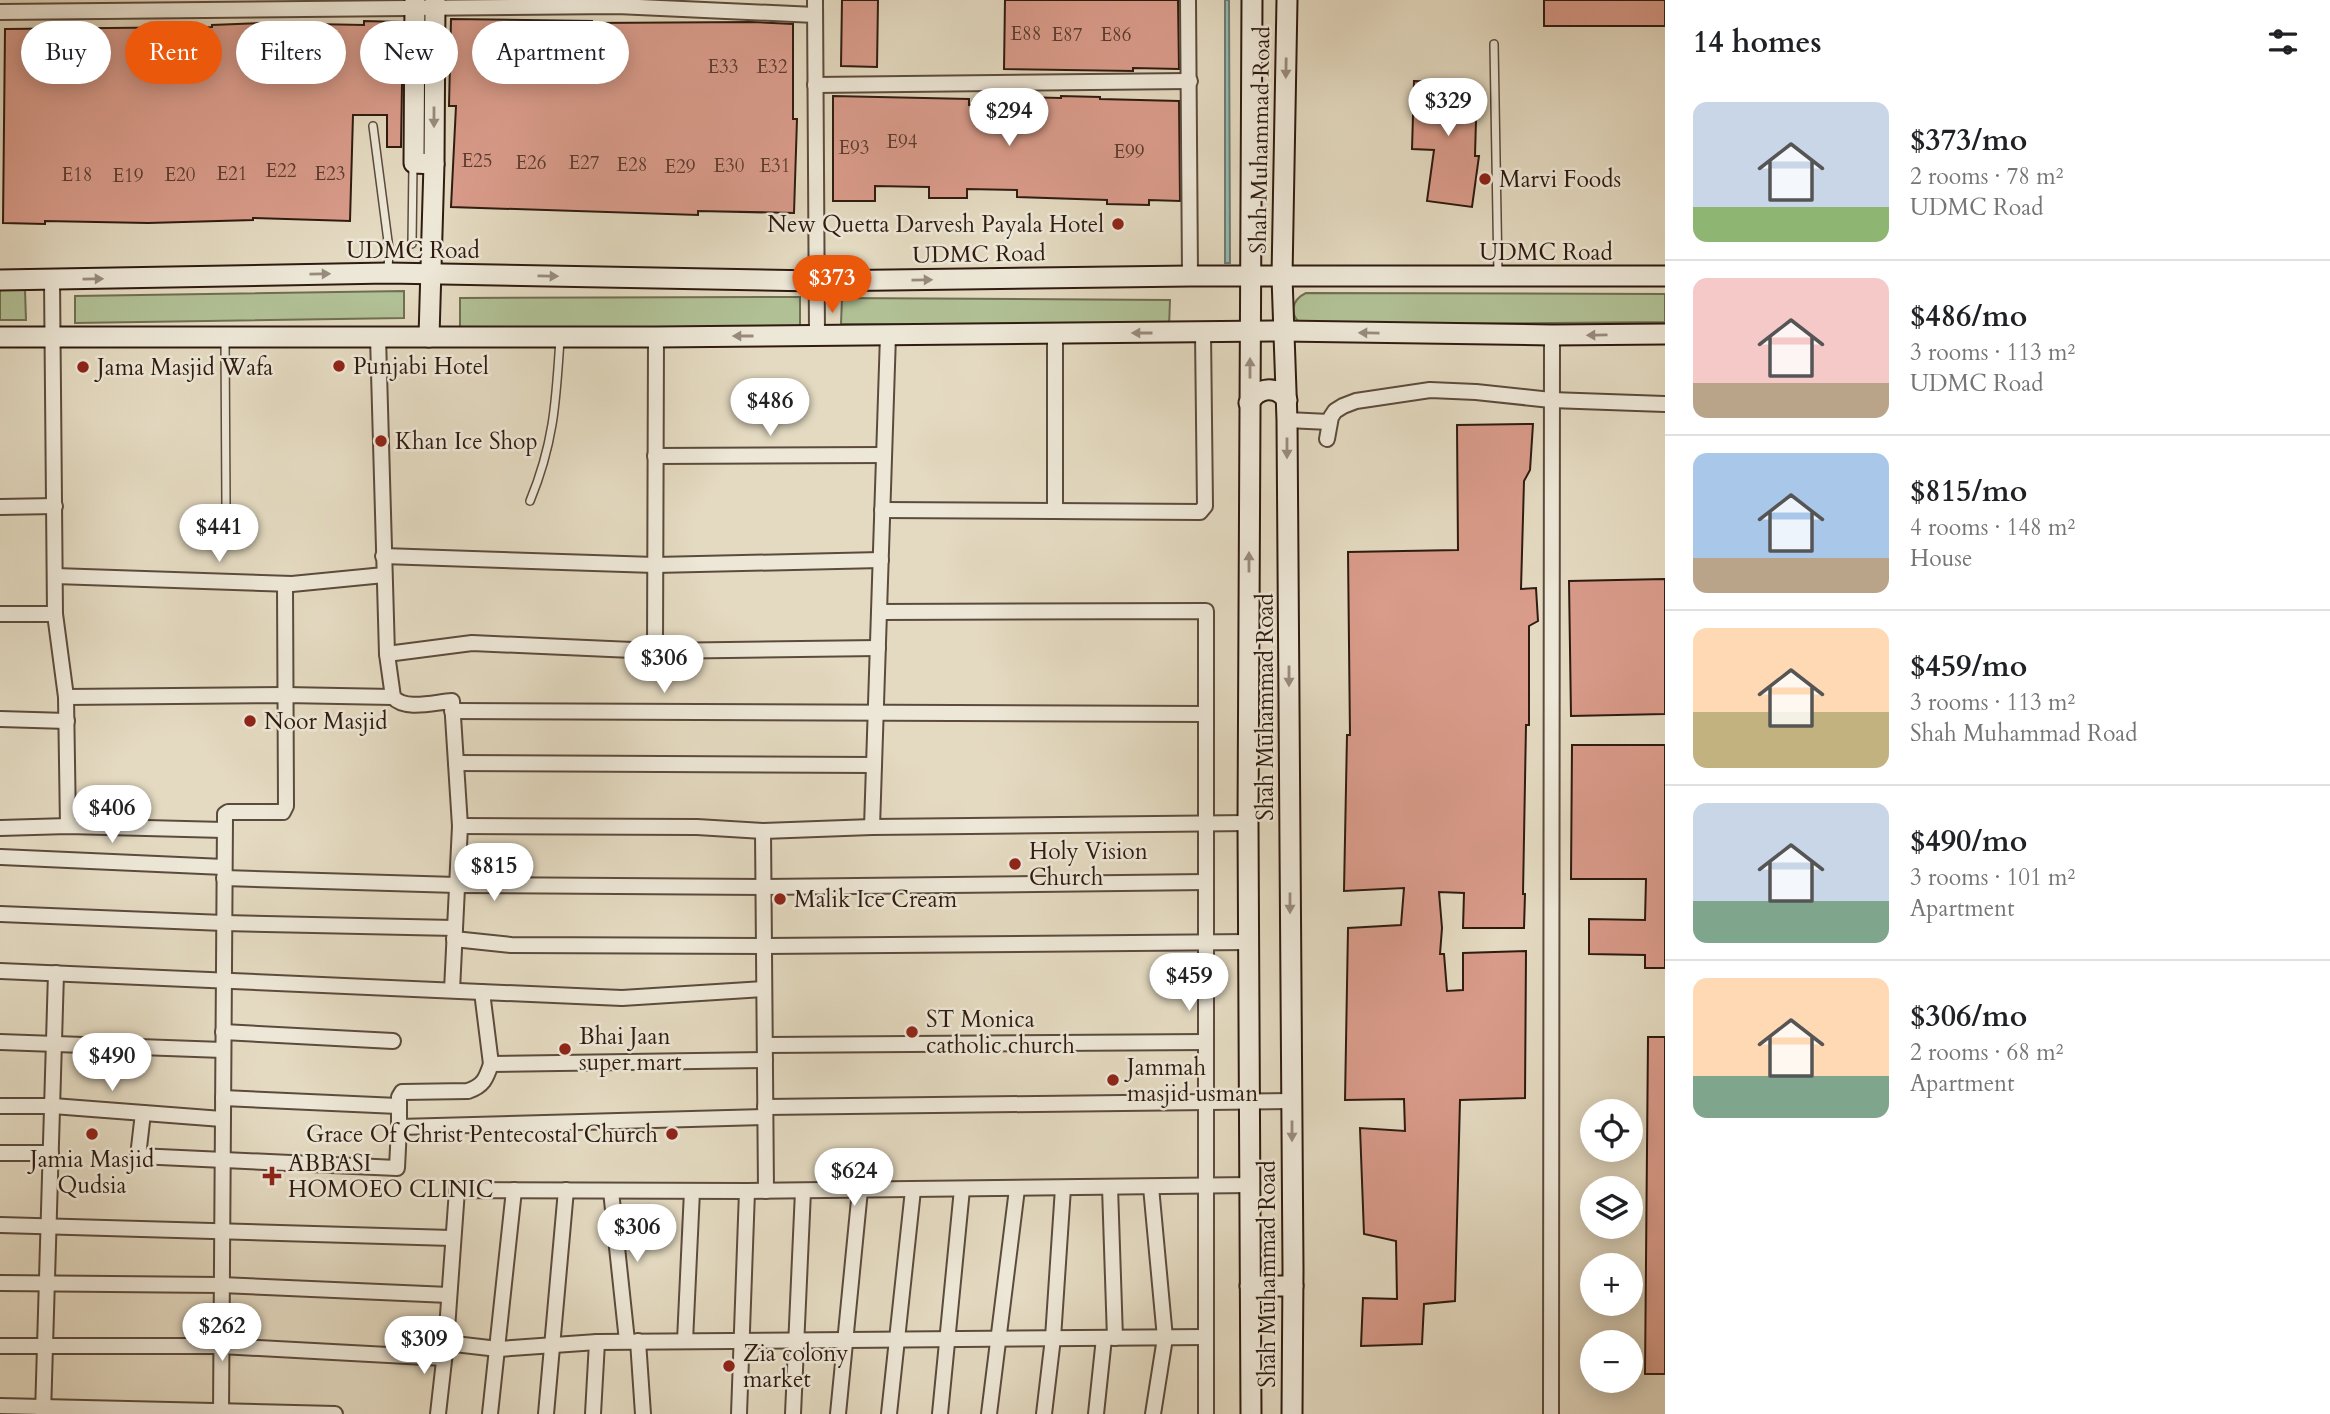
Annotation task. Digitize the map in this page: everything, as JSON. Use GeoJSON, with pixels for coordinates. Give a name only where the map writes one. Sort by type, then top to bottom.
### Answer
{"type":"FeatureCollection","features":[{"type":"Feature","properties":{"kind":"main road","name":"Shah Muhammad Road"},"geometry":{"type":"LineString","coordinates":[[1251,1414],[1248,823],[1252,0]]}},
{"type":"Feature","properties":{"kind":"main road","name":"Shah Muhammad Road"},"geometry":{"type":"LineString","coordinates":[[1287,0],[1282,277],[1287,410],[1292,1414]]}},
{"type":"Feature","properties":{"kind":"main road"},"geometry":{"type":"LineString","coordinates":[[425,3],[414,163],[434,164]]}},
{"type":"Feature","properties":{"kind":"main road"},"geometry":{"type":"LineString","coordinates":[[425,3],[434,164],[429,337]]}},
{"type":"Feature","properties":{"kind":"main road"},"geometry":{"type":"LineString","coordinates":[[1251,247],[1257,255],[1268,258],[1278,254],[1283,244]]}},
{"type":"Feature","properties":{"kind":"main road","name":"UDMC Road"},"geometry":{"type":"LineString","coordinates":[[0,280],[388,273],[817,281],[1190,276],[1665,276]]}},
{"type":"Feature","properties":{"kind":"main road"},"geometry":{"type":"LineString","coordinates":[[0,337],[656,337],[1283,331],[1665,334]]}},
{"type":"Feature","properties":{"kind":"main road"},"geometry":{"type":"LineString","coordinates":[[1250,403],[1258,393],[1271,389],[1283,395],[1287,410]]}},
{"type":"Feature","properties":{"kind":"main road"},"geometry":{"type":"LineString","coordinates":[[1251,1286],[1293,1286]]}},
{"type":"Feature","properties":{"kind":"street"},"geometry":{"type":"LineString","coordinates":[[815,0],[817,335]]}},
{"type":"Feature","properties":{"kind":"street"},"geometry":{"type":"LineString","coordinates":[[1188,0],[1190,276]]}},
{"type":"Feature","properties":{"kind":"street"},"geometry":{"type":"LineString","coordinates":[[0,12],[253,5],[617,3],[815,15]]}},
{"type":"Feature","properties":{"kind":"street"},"geometry":{"type":"LineString","coordinates":[[815,85],[1190,81]]}},
{"type":"Feature","properties":{"kind":"street"},"geometry":{"type":"LineString","coordinates":[[52,280],[55,614],[66,697],[68,826]]}},
{"type":"Feature","properties":{"kind":"street"},"geometry":{"type":"LineString","coordinates":[[1055,333],[1055,511]]}},
{"type":"Feature","properties":{"kind":"street"},"geometry":{"type":"LineString","coordinates":[[882,510],[1200,512],[1204,509],[1203,333]]}},
{"type":"Feature","properties":{"kind":"street"},"geometry":{"type":"LineString","coordinates":[[872,827],[888,335]]}},
{"type":"Feature","properties":{"kind":"street"},"geometry":{"type":"LineString","coordinates":[[1551,1414],[1552,335]]}},
{"type":"Feature","properties":{"kind":"street"},"geometry":{"type":"LineString","coordinates":[[378,337],[387,654],[393,697],[405,705],[452,701],[460,826],[452,990]]}},
{"type":"Feature","properties":{"kind":"street"},"geometry":{"type":"LineString","coordinates":[[655,651],[656,337]]}},
{"type":"Feature","properties":{"kind":"street"},"geometry":{"type":"LineString","coordinates":[[1327,439],[1329,422],[1335,411],[1356,401],[1430,390],[1552,400],[1665,404]]}},
{"type":"Feature","properties":{"kind":"street"},"geometry":{"type":"LineString","coordinates":[[1287,410],[1329,422]]}},
{"type":"Feature","properties":{"kind":"street"},"geometry":{"type":"LineString","coordinates":[[655,456],[884,455]]}},
{"type":"Feature","properties":{"kind":"street"},"geometry":{"type":"LineString","coordinates":[[0,507],[55,506]]}},
{"type":"Feature","properties":{"kind":"street"},"geometry":{"type":"LineString","coordinates":[[383,556],[655,565],[881,560]]}},
{"type":"Feature","properties":{"kind":"street"},"geometry":{"type":"LineString","coordinates":[[55,576],[285,584],[384,575]]}},
{"type":"Feature","properties":{"kind":"street"},"geometry":{"type":"LineString","coordinates":[[221,1412],[225,814],[283,812],[286,806],[285,584]]}},
{"type":"Feature","properties":{"kind":"street"},"geometry":{"type":"LineString","coordinates":[[879,611],[1206,611],[1206,1414]]}},
{"type":"Feature","properties":{"kind":"street"},"geometry":{"type":"LineString","coordinates":[[0,614],[55,614]]}},
{"type":"Feature","properties":{"kind":"street"},"geometry":{"type":"LineString","coordinates":[[387,654],[472,643],[655,651],[878,648]]}},
{"type":"Feature","properties":{"kind":"street"},"geometry":{"type":"LineString","coordinates":[[66,697],[393,697]]}},
{"type":"Feature","properties":{"kind":"street"},"geometry":{"type":"LineString","coordinates":[[452,711],[1206,713]]}},
{"type":"Feature","properties":{"kind":"street"},"geometry":{"type":"LineString","coordinates":[[0,719],[67,721]]}},
{"type":"Feature","properties":{"kind":"street"},"geometry":{"type":"LineString","coordinates":[[456,763],[874,765]]}},
{"type":"Feature","properties":{"kind":"street"},"geometry":{"type":"LineString","coordinates":[[460,826],[697,827],[763,831],[872,827],[1248,823]]}},
{"type":"Feature","properties":{"kind":"street"},"geometry":{"type":"LineString","coordinates":[[0,828],[68,826],[224,830]]}},
{"type":"Feature","properties":{"kind":"street"},"geometry":{"type":"LineString","coordinates":[[763,831],[766,1191]]}},
{"type":"Feature","properties":{"kind":"street"},"geometry":{"type":"LineString","coordinates":[[1,857],[457,885],[764,887],[1206,882]]}},
{"type":"Feature","properties":{"kind":"street"},"geometry":{"type":"LineString","coordinates":[[0,914],[454,933],[511,945],[1249,942]]}},
{"type":"Feature","properties":{"kind":"street"},"geometry":{"type":"LineString","coordinates":[[0,971],[622,998],[764,989]]}},
{"type":"Feature","properties":{"kind":"street"},"geometry":{"type":"LineString","coordinates":[[43,1410],[57,973]]}},
{"type":"Feature","properties":{"kind":"street"},"geometry":{"type":"LineString","coordinates":[[144,1112],[138,1156],[397,1168],[398,1106],[402,1092],[468,1091],[485,1082],[491,1064],[482,992]]}},
{"type":"Feature","properties":{"kind":"street"},"geometry":{"type":"LineString","coordinates":[[223,1032],[393,1041]]}},
{"type":"Feature","properties":{"kind":"street"},"geometry":{"type":"LineString","coordinates":[[0,1042],[223,1050]]}},
{"type":"Feature","properties":{"kind":"street"},"geometry":{"type":"LineString","coordinates":[[491,1064],[765,1052],[1206,1042]]}},
{"type":"Feature","properties":{"kind":"street"},"geometry":{"type":"LineString","coordinates":[[223,1098],[398,1106]]}},
{"type":"Feature","properties":{"kind":"street"},"geometry":{"type":"LineString","coordinates":[[398,1127],[765,1112],[1292,1101]]}},
{"type":"Feature","properties":{"kind":"street"},"geometry":{"type":"LineString","coordinates":[[0,1107],[52,1105],[222,1119]]}},
{"type":"Feature","properties":{"kind":"street"},"geometry":{"type":"LineString","coordinates":[[0,1153],[51,1153]]}},
{"type":"Feature","properties":{"kind":"street"},"geometry":{"type":"LineString","coordinates":[[438,1414],[457,1190],[803,1191],[1250,1185]]}},
{"type":"Feature","properties":{"kind":"street"},"geometry":{"type":"LineString","coordinates":[[1096,1414],[1110,1338],[1110,1187]]}},
{"type":"Feature","properties":{"kind":"street"},"geometry":{"type":"LineString","coordinates":[[1151,1187],[1165,1338],[1153,1414]]}},
{"type":"Feature","properties":{"kind":"street"},"geometry":{"type":"LineString","coordinates":[[1044,1414],[1053,1338],[1063,1188]]}},
{"type":"Feature","properties":{"kind":"street"},"geometry":{"type":"LineString","coordinates":[[940,1414],[962,1189]]}},
{"type":"Feature","properties":{"kind":"street"},"geometry":{"type":"LineString","coordinates":[[989,1414],[1017,1189]]}},
{"type":"Feature","properties":{"kind":"street"},"geometry":{"type":"LineString","coordinates":[[490,1414],[514,1190]]}},
{"type":"Feature","properties":{"kind":"street"},"geometry":{"type":"LineString","coordinates":[[546,1414],[566,1190]]}},
{"type":"Feature","properties":{"kind":"street"},"geometry":{"type":"LineString","coordinates":[[838,1414],[860,1190]]}},
{"type":"Feature","properties":{"kind":"street"},"geometry":{"type":"LineString","coordinates":[[889,1414],[913,1190]]}},
{"type":"Feature","properties":{"kind":"street"},"geometry":{"type":"LineString","coordinates":[[611,1191],[643,1414]]}},
{"type":"Feature","properties":{"kind":"street"},"geometry":{"type":"LineString","coordinates":[[685,1341],[692,1191]]}},
{"type":"Feature","properties":{"kind":"street"},"geometry":{"type":"LineString","coordinates":[[739,1414],[747,1191]]}},
{"type":"Feature","properties":{"kind":"street"},"geometry":{"type":"LineString","coordinates":[[793,1414],[803,1191]]}},
{"type":"Feature","properties":{"kind":"street"},"geometry":{"type":"LineString","coordinates":[[0,1225],[453,1238]]}},
{"type":"Feature","properties":{"kind":"street"},"geometry":{"type":"LineString","coordinates":[[0,1283],[221,1285],[449,1295]]}},
{"type":"Feature","properties":{"kind":"street"},"geometry":{"type":"LineString","coordinates":[[0,1346],[445,1350],[633,1341],[1206,1337]]}},
{"type":"Feature","properties":{"kind":"street"},"geometry":{"type":"LineString","coordinates":[[593,1414],[597,1342]]}},
{"type":"Feature","properties":{"kind":"street"},"geometry":{"type":"LineString","coordinates":[[0,1406],[43,1410],[335,1414]]}},
{"type":"Feature","properties":{"kind":"lane"},"geometry":{"type":"LineString","coordinates":[[1494,44],[1498,276]]}},
{"type":"Feature","properties":{"kind":"lane"},"geometry":{"type":"LineString","coordinates":[[373,126],[389,249],[388,273]]}},
{"type":"Feature","properties":{"kind":"lane"},"geometry":{"type":"LineString","coordinates":[[412,244],[414,163]]}},
{"type":"Feature","properties":{"kind":"lane"},"geometry":{"type":"LineString","coordinates":[[530,501],[544,468],[551,442],[557,398],[560,335]]}},
{"type":"Feature","properties":{"kind":"lane"},"geometry":{"type":"LineString","coordinates":[[225,337],[226,505]]}},
{"type":"Feature","properties":{"kind":"green space"},"geometry":{"type":"Polygon","coordinates":[[[0,290],[25,290],[26,320],[0,320],[0,290]]]}},
{"type":"Feature","properties":{"kind":"green space"},"geometry":{"type":"Polygon","coordinates":[[[404,291],[404,318],[75,323],[75,296],[404,291]]]}},
{"type":"Feature","properties":{"kind":"green space"},"geometry":{"type":"Polygon","coordinates":[[[1306,293],[1665,294],[1665,322],[1302,325],[1295,317],[1294,308],[1297,300],[1306,293]]]}},
{"type":"Feature","properties":{"kind":"green space"},"geometry":{"type":"Polygon","coordinates":[[[800,297],[800,327],[460,328],[460,298],[800,297]]]}},
{"type":"Feature","properties":{"kind":"green space"},"geometry":{"type":"Polygon","coordinates":[[[842,298],[1170,300],[1169,327],[841,324],[842,298]]]}},
{"type":"Feature","properties":{"kind":"water"},"geometry":{"type":"Polygon","coordinates":[[[1225,0],[1229,0],[1230,263],[1225,263],[1225,0]]]}},
{"type":"Feature","properties":{"kind":"building"},"geometry":{"type":"Polygon","coordinates":[[[842,0],[878,0],[877,67],[841,66],[842,0]]]}},
{"type":"Feature","properties":{"kind":"building"},"geometry":{"type":"Polygon","coordinates":[[[1005,0],[1178,0],[1179,69],[1004,69],[1005,0]]]}},
{"type":"Feature","properties":{"kind":"building"},"geometry":{"type":"Polygon","coordinates":[[[1544,0],[1665,0],[1665,26],[1544,26],[1544,0]]]}},
{"type":"Feature","properties":{"kind":"building"},"geometry":{"type":"Polygon","coordinates":[[[451,19],[592,21],[472,21],[472,84],[629,84],[629,23],[793,24],[793,119],[797,119],[794,213],[698,211],[698,215],[451,207],[456,106],[449,106],[450,84],[458,84],[458,21],[451,19]]]}},
{"type":"Feature","properties":{"kind":"building"},"geometry":{"type":"Polygon","coordinates":[[[236,24],[236,84],[346,84],[346,25],[360,25],[360,84],[402,84],[401,147],[387,147],[387,115],[353,115],[350,221],[253,218],[148,223],[3,223],[5,29],[21,29],[21,84],[111,84],[111,28],[125,28],[125,84],[222,84],[222,25],[236,24]]]}},
{"type":"Feature","properties":{"kind":"building"},"geometry":{"type":"Polygon","coordinates":[[[1414,81],[1477,83],[1475,156],[1479,156],[1472,207],[1427,201],[1434,150],[1412,149],[1414,81]]]}},
{"type":"Feature","properties":{"kind":"building"},"geometry":{"type":"Polygon","coordinates":[[[833,96],[969,99],[969,105],[1019,106],[1019,97],[1179,101],[1180,201],[1149,200],[1149,205],[1107,204],[1107,200],[1017,197],[1017,190],[967,189],[967,198],[929,198],[929,187],[875,186],[875,201],[833,201],[833,96]]]}},
{"type":"Feature","properties":{"kind":"building"},"geometry":{"type":"Polygon","coordinates":[[[1533,424],[1530,470],[1524,481],[1521,589],[1536,588],[1538,621],[1529,626],[1524,928],[1463,928],[1464,893],[1439,892],[1442,928],[1440,954],[1444,954],[1447,991],[1463,990],[1463,953],[1526,951],[1525,1098],[1460,1100],[1455,1301],[1424,1304],[1422,1344],[1361,1346],[1363,1298],[1397,1299],[1396,1241],[1364,1234],[1360,1128],[1405,1131],[1404,1099],[1345,1100],[1348,928],[1401,925],[1404,888],[1344,891],[1347,735],[1350,735],[1348,552],[1458,550],[1457,425],[1533,424]]]}},
{"type":"Feature","properties":{"kind":"building"},"geometry":{"type":"Polygon","coordinates":[[[1665,579],[1665,714],[1571,716],[1569,581],[1665,579]]]}},
{"type":"Feature","properties":{"kind":"building"},"geometry":{"type":"Polygon","coordinates":[[[1572,745],[1665,745],[1665,968],[1645,968],[1645,955],[1589,954],[1589,919],[1645,920],[1646,879],[1571,879],[1572,745]]]}},
{"type":"Feature","properties":{"kind":"building"},"geometry":{"type":"Polygon","coordinates":[[[1648,1037],[1665,1037],[1665,1374],[1645,1374],[1648,1037]]]}},
{"type":"Feature","properties":{"kind":"place","name":"Marvi Foods"},"geometry":{"type":"Point","coordinates":[1485,179]}},
{"type":"Feature","properties":{"kind":"place","name":"New Quetta Darvesh Payala Hotel"},"geometry":{"type":"Point","coordinates":[1118,224]}},
{"type":"Feature","properties":{"kind":"place","name":"Punjabi Hotel"},"geometry":{"type":"Point","coordinates":[339,366]}},
{"type":"Feature","properties":{"kind":"place","name":"Jama Masjid Wafa"},"geometry":{"type":"Point","coordinates":[83,367]}},
{"type":"Feature","properties":{"kind":"place","name":"Khan Ice Shop"},"geometry":{"type":"Point","coordinates":[381,441]}},
{"type":"Feature","properties":{"kind":"place","name":"Noor Masjid"},"geometry":{"type":"Point","coordinates":[250,721]}},
{"type":"Feature","properties":{"kind":"place","name":"Holy Vision Church"},"geometry":{"type":"Point","coordinates":[1015,864]}},
{"type":"Feature","properties":{"kind":"place","name":"Malik Ice Cream"},"geometry":{"type":"Point","coordinates":[780,899]}},
{"type":"Feature","properties":{"kind":"place","name":"ST Monica catholic church"},"geometry":{"type":"Point","coordinates":[912,1032]}},
{"type":"Feature","properties":{"kind":"place","name":"Bhai Jaan super mart"},"geometry":{"type":"Point","coordinates":[565,1049]}},
{"type":"Feature","properties":{"kind":"place","name":"Jammah masjid usman"},"geometry":{"type":"Point","coordinates":[1113,1080]}},
{"type":"Feature","properties":{"kind":"place","name":"Jamia Masjid Qudsia"},"geometry":{"type":"Point","coordinates":[92,1134]}},
{"type":"Feature","properties":{"kind":"place","name":"Grace Of Christ Pentecostal Church"},"geometry":{"type":"Point","coordinates":[672,1134]}},
{"type":"Feature","properties":{"kind":"place","name":"ABBASI HOMOEO CLINIC"},"geometry":{"type":"Point","coordinates":[272,1176]}},
{"type":"Feature","properties":{"kind":"place","name":"Zia colony market"},"geometry":{"type":"Point","coordinates":[729,1366]}}]}
